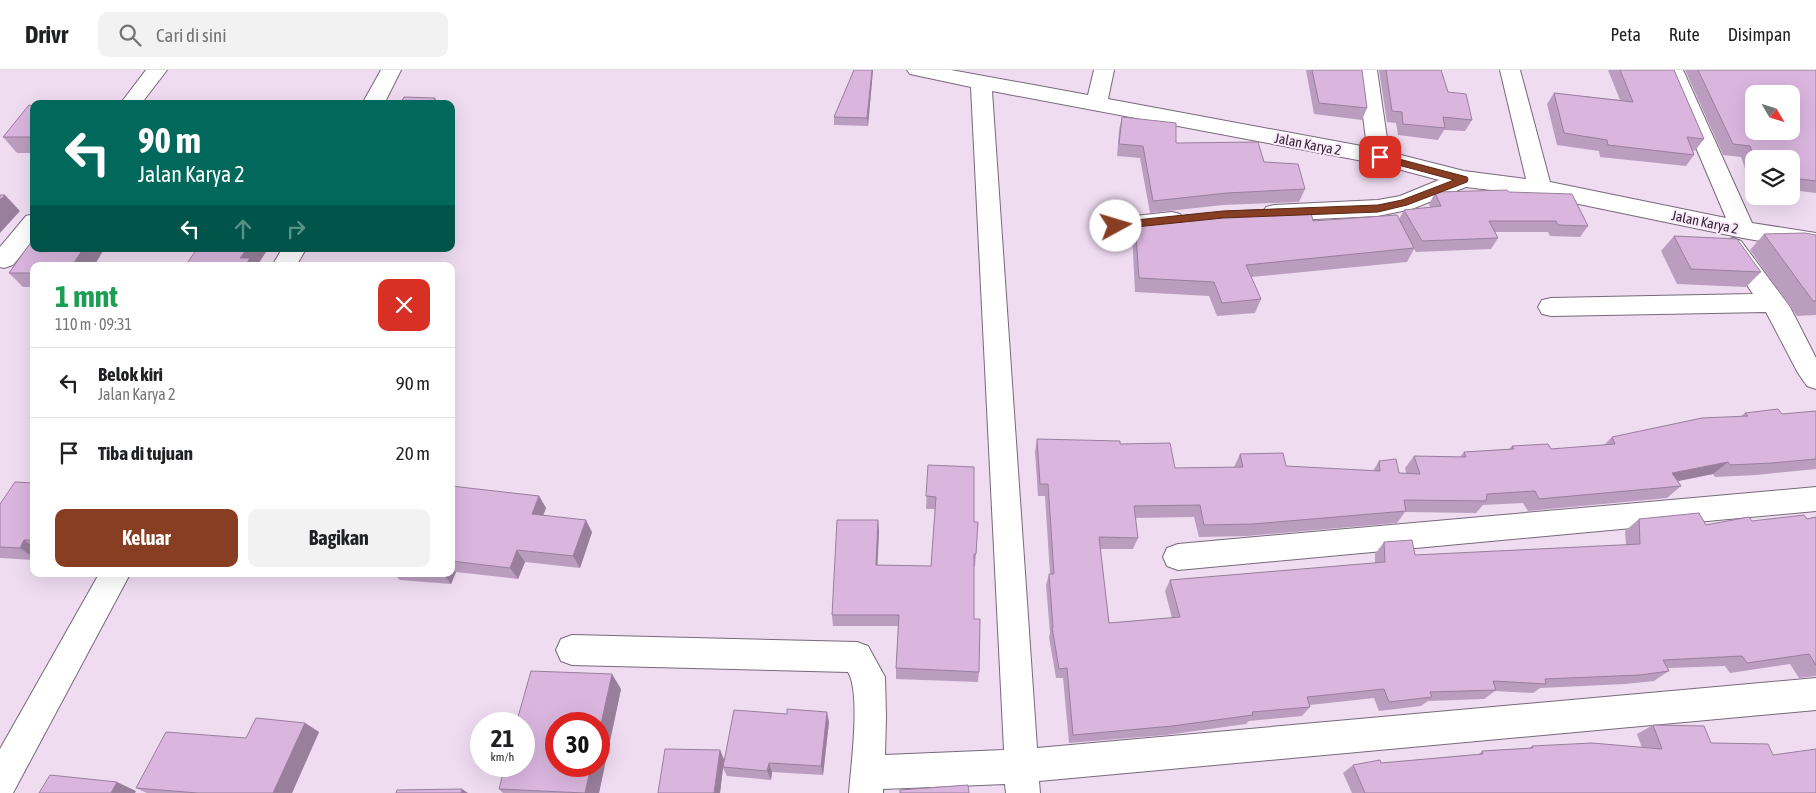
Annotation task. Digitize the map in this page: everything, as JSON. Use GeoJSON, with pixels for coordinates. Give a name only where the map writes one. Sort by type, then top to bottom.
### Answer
{"type":"FeatureCollection","features":[{"type":"Feature","properties":{"kind":"street"},"geometry":{"type":"LineString","coordinates":[[133,100],[157,70]]}},
{"type":"Feature","properties":{"kind":"street"},"geometry":{"type":"LineString","coordinates":[[375,100],[391,70]]}},
{"type":"Feature","properties":{"kind":"street","name":"Jalan Karya 2"},"geometry":{"type":"LineString","coordinates":[[920,70],[1380,157],[1464,179],[1540,188],[1743,230],[1816,242]]}},
{"type":"Feature","properties":{"kind":"street"},"geometry":{"type":"LineString","coordinates":[[1097,103],[1104,70]]}},
{"type":"Feature","properties":{"kind":"street"},"geometry":{"type":"LineString","coordinates":[[1367,70],[1380,157]]}},
{"type":"Feature","properties":{"kind":"street"},"geometry":{"type":"LineString","coordinates":[[1510,70],[1540,188]]}},
{"type":"Feature","properties":{"kind":"street"},"geometry":{"type":"LineString","coordinates":[[1673,70],[1743,230]]}},
{"type":"Feature","properties":{"kind":"street"},"geometry":{"type":"LineString","coordinates":[[981,82],[1022,780]]}},
{"type":"Feature","properties":{"kind":"street"},"geometry":{"type":"LineString","coordinates":[[1252,214],[1378,208],[1404,203],[1464,179]]}},
{"type":"Feature","properties":{"kind":"street"},"geometry":{"type":"LineString","coordinates":[[1116,226],[1194,218]]}},
{"type":"Feature","properties":{"kind":"street"},"geometry":{"type":"LineString","coordinates":[[1716,224],[1781,314],[1804,360],[1816,379]]}},
{"type":"Feature","properties":{"kind":"street"},"geometry":{"type":"LineString","coordinates":[[4,259],[30,227]]}},
{"type":"Feature","properties":{"kind":"street"},"geometry":{"type":"LineString","coordinates":[[1551,307],[1772,303]]}},
{"type":"Feature","properties":{"kind":"street"},"geometry":{"type":"LineString","coordinates":[[1178,556],[1816,499]]}},
{"type":"Feature","properties":{"kind":"street"},"geometry":{"type":"LineString","coordinates":[[0,782],[113,577]]}},
{"type":"Feature","properties":{"kind":"street"},"geometry":{"type":"LineString","coordinates":[[572,650],[857,657],[869,677],[870,716],[867,783],[1022,780],[1816,694]]}},
{"type":"Feature","properties":{"kind":"building"},"geometry":{"type":"Polygon","coordinates":[[[854,70],[872,70],[867,118],[834,117],[854,70]]]}},
{"type":"Feature","properties":{"kind":"building"},"geometry":{"type":"Polygon","coordinates":[[[1312,70],[1362,70],[1367,108],[1319,103],[1312,70]]]}},
{"type":"Feature","properties":{"kind":"building"},"geometry":{"type":"Polygon","coordinates":[[[1386,70],[1441,70],[1448,92],[1466,94],[1472,120],[1443,117],[1445,128],[1403,124],[1402,112],[1392,111],[1386,70]]]}},
{"type":"Feature","properties":{"kind":"building"},"geometry":{"type":"Polygon","coordinates":[[[1620,70],[1674,70],[1704,139],[1687,137],[1694,155],[1608,145],[1607,140],[1564,133],[1554,93],[1633,102],[1620,70]]]}},
{"type":"Feature","properties":{"kind":"building"},"geometry":{"type":"Polygon","coordinates":[[[1698,70],[1816,70],[1816,181],[1800,179],[1800,150],[1752,150],[1750,146],[1733,144],[1698,70]]]}},
{"type":"Feature","properties":{"kind":"building"},"geometry":{"type":"Polygon","coordinates":[[[404,97],[435,98],[434,100],[402,100],[404,97]]]}},
{"type":"Feature","properties":{"kind":"building"},"geometry":{"type":"Polygon","coordinates":[[[29,105],[30,105],[30,137],[3,137],[29,105]]]}},
{"type":"Feature","properties":{"kind":"building"},"geometry":{"type":"Polygon","coordinates":[[[1122,117],[1176,123],[1176,143],[1258,142],[1264,162],[1298,164],[1305,189],[1227,193],[1153,201],[1143,146],[1119,144],[1122,117]]]}},
{"type":"Feature","properties":{"kind":"building"},"geometry":{"type":"Polygon","coordinates":[[[1507,190],[1509,192],[1572,194],[1588,226],[1558,225],[1556,221],[1489,221],[1498,238],[1422,241],[1404,210],[1441,206],[1435,193],[1437,192],[1507,190]]]}},
{"type":"Feature","properties":{"kind":"building"},"geometry":{"type":"Polygon","coordinates":[[[1310,208],[1313,221],[1397,215],[1414,248],[1246,265],[1261,299],[1222,303],[1214,282],[1139,278],[1135,221],[1228,211],[1310,208]]]}},
{"type":"Feature","properties":{"kind":"building"},"geometry":{"type":"Polygon","coordinates":[[[1805,233],[1816,235],[1816,301],[1813,301],[1764,234],[1805,233]]]}},
{"type":"Feature","properties":{"kind":"building"},"geometry":{"type":"Polygon","coordinates":[[[1674,236],[1737,239],[1761,272],[1691,269],[1674,236]]]}},
{"type":"Feature","properties":{"kind":"building"},"geometry":{"type":"Polygon","coordinates":[[[30,244],[30,252],[81,252],[75,262],[30,262],[30,273],[9,273],[30,244]]]}},
{"type":"Feature","properties":{"kind":"building"},"geometry":{"type":"Polygon","coordinates":[[[195,252],[245,252],[240,258],[250,258],[248,262],[188,262],[195,252]]]}},
{"type":"Feature","properties":{"kind":"building"},"geometry":{"type":"Polygon","coordinates":[[[1778,409],[1782,414],[1816,411],[1816,459],[1730,465],[1728,462],[1672,473],[1681,486],[1539,499],[1535,491],[1487,494],[1486,501],[1404,500],[1406,511],[1253,524],[1204,525],[1200,505],[1134,506],[1138,538],[1099,537],[1109,623],[1180,617],[1170,580],[1385,562],[1384,542],[1412,540],[1415,555],[1640,544],[1639,519],[1699,513],[1706,525],[1749,517],[1752,521],[1804,515],[1807,519],[1816,517],[1816,665],[1809,654],[1747,663],[1742,656],[1663,660],[1669,671],[1640,675],[1545,679],[1546,684],[1493,681],[1496,690],[1430,692],[1432,697],[1389,702],[1384,689],[1307,697],[1310,707],[1252,712],[1253,715],[1172,726],[1073,735],[1067,668],[1059,669],[1052,627],[1049,574],[1054,574],[1048,484],[1040,484],[1037,439],[1120,441],[1120,444],[1170,443],[1175,468],[1243,467],[1240,454],[1283,453],[1286,466],[1380,471],[1379,461],[1396,459],[1399,473],[1420,474],[1414,456],[1466,457],[1464,452],[1514,449],[1512,446],[1548,444],[1551,449],[1615,444],[1612,437],[1702,418],[1748,416],[1745,413],[1778,409]]]}},
{"type":"Feature","properties":{"kind":"building"},"geometry":{"type":"Polygon","coordinates":[[[928,465],[974,467],[974,522],[978,522],[976,554],[974,554],[974,619],[980,619],[979,672],[896,668],[899,615],[832,615],[837,520],[878,520],[876,565],[931,566],[936,497],[926,496],[928,465]]]}},
{"type":"Feature","properties":{"kind":"building"},"geometry":{"type":"Polygon","coordinates":[[[15,482],[30,483],[30,540],[24,540],[20,548],[0,547],[0,504],[15,482]]]}},
{"type":"Feature","properties":{"kind":"building"},"geometry":{"type":"Polygon","coordinates":[[[455,486],[539,496],[532,514],[586,520],[573,556],[517,550],[510,568],[455,561],[455,486]]]}},
{"type":"Feature","properties":{"kind":"building"},"geometry":{"type":"Polygon","coordinates":[[[531,671],[612,674],[604,712],[545,712],[545,777],[589,777],[585,793],[499,789],[502,777],[535,777],[535,712],[519,712],[531,671]]]}},
{"type":"Feature","properties":{"kind":"building"},"geometry":{"type":"Polygon","coordinates":[[[787,709],[827,712],[821,766],[769,763],[767,771],[723,767],[734,710],[787,714],[787,709]]]}},
{"type":"Feature","properties":{"kind":"building"},"geometry":{"type":"Polygon","coordinates":[[[256,718],[305,723],[273,793],[198,793],[136,788],[166,732],[246,738],[256,718]]]}},
{"type":"Feature","properties":{"kind":"building"},"geometry":{"type":"Polygon","coordinates":[[[1653,725],[1704,726],[1711,743],[1768,744],[1773,755],[1816,749],[1816,793],[1365,793],[1353,765],[1380,760],[1381,763],[1483,754],[1482,751],[1533,748],[1532,746],[1592,743],[1662,749],[1653,725]]]}},
{"type":"Feature","properties":{"kind":"building"},"geometry":{"type":"Polygon","coordinates":[[[665,749],[720,750],[714,793],[658,793],[665,749]]]}},
{"type":"Feature","properties":{"kind":"building"},"geometry":{"type":"Polygon","coordinates":[[[50,775],[117,782],[111,793],[39,793],[50,775]]]}},
{"type":"Feature","properties":{"kind":"building"},"geometry":{"type":"Polygon","coordinates":[[[968,785],[969,793],[900,793],[900,790],[968,785]]]}},
{"type":"Feature","properties":{"kind":"building"},"geometry":{"type":"Polygon","coordinates":[[[462,789],[461,793],[396,793],[397,790],[462,789]]]}},
{"type":"Feature","properties":{"kind":"route"},"geometry":{"type":"LineString","coordinates":[[1116,226],[1223,215],[1378,208],[1404,203],[1464,179],[1380,157]]}}]}
